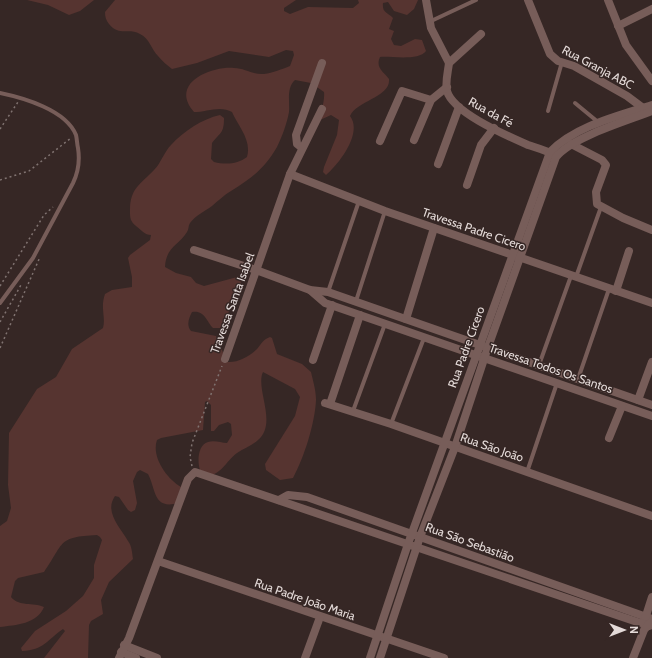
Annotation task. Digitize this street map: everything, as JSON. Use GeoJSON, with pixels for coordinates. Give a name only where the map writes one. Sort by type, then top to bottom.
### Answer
{"type":"FeatureCollection","features":[{"type":"Feature","properties":{"kind":"street"},"geometry":{"type":"LineString","coordinates":[[414,140],[431,100],[447,87],[449,63],[429,22],[426,0]]}},
{"type":"Feature","properties":{"kind":"street","name":"Rua Granja ABC"},"geometry":{"type":"LineString","coordinates":[[528,0],[550,54],[562,62],[574,66],[627,96],[643,108]]}},
{"type":"Feature","properties":{"kind":"street"},"geometry":{"type":"LineString","coordinates":[[608,0],[626,45],[652,81]]}},
{"type":"Feature","properties":{"kind":"street"},"geometry":{"type":"LineString","coordinates":[[618,26],[652,9]]}},
{"type":"Feature","properties":{"kind":"street"},"geometry":{"type":"LineString","coordinates":[[449,63],[481,34]]}},
{"type":"Feature","properties":{"kind":"street"},"geometry":{"type":"LineString","coordinates":[[302,148],[297,144],[296,135],[322,64]]}},
{"type":"Feature","properties":{"kind":"street","name":"Rua da Fé"},"geometry":{"type":"LineString","coordinates":[[447,87],[451,99],[459,107],[494,128],[528,145],[553,155]]}},
{"type":"Feature","properties":{"kind":"street"},"geometry":{"type":"LineString","coordinates":[[380,140],[402,91],[431,100]]}},
{"type":"Feature","properties":{"kind":"street"},"geometry":{"type":"LineString","coordinates":[[553,155],[567,138],[600,123],[652,104]]}},
{"type":"Feature","properties":{"kind":"street"},"geometry":{"type":"LineString","coordinates":[[438,164],[459,107]]}},
{"type":"Feature","properties":{"kind":"street","name":"Travessa Santa Isabel"},"geometry":{"type":"LineString","coordinates":[[225,358],[290,174],[322,109]]}},
{"type":"Feature","properties":{"kind":"street","name":"Rua Padre Cícero"},"geometry":{"type":"LineString","coordinates":[[370,658],[411,534],[445,444],[479,344],[512,255],[553,155],[571,144],[652,112]]}},
{"type":"Feature","properties":{"kind":"street"},"geometry":{"type":"LineString","coordinates":[[467,185],[481,145],[494,128]]}},
{"type":"Feature","properties":{"kind":"street"},"geometry":{"type":"LineString","coordinates":[[571,144],[605,162],[606,167],[596,198],[597,204],[601,208],[652,230]]}},
{"type":"Feature","properties":{"kind":"street","name":"Rua Padre Cícero"},"geometry":{"type":"LineString","coordinates":[[380,658],[420,537],[455,447],[488,348],[521,258],[553,155]]}},
{"type":"Feature","properties":{"kind":"street","name":"Travessa Padre Cicero"},"geometry":{"type":"LineString","coordinates":[[290,174],[385,211],[652,303]]}},
{"type":"Feature","properties":{"kind":"street"},"geometry":{"type":"LineString","coordinates":[[406,319],[434,228]]}},
{"type":"Feature","properties":{"kind":"street","name":"Travessa Todos Os Santos"},"geometry":{"type":"LineString","coordinates":[[194,250],[256,270],[310,290],[328,292],[356,301],[652,405]]}},
{"type":"Feature","properties":{"kind":"street"},"geometry":{"type":"LineString","coordinates":[[612,290],[629,251]]}},
{"type":"Feature","properties":{"kind":"street","name":"Travessa Todos Os Santos"},"geometry":{"type":"LineString","coordinates":[[310,290],[325,303],[652,416]]}},
{"type":"Feature","properties":{"kind":"street"},"geometry":{"type":"LineString","coordinates":[[352,312],[356,301]]}},
{"type":"Feature","properties":{"kind":"street"},"geometry":{"type":"LineString","coordinates":[[313,360],[332,305]]}},
{"type":"Feature","properties":{"kind":"street","name":"Rua São João"},"geometry":{"type":"LineString","coordinates":[[360,315],[327,404],[391,424],[652,516]]}},
{"type":"Feature","properties":{"kind":"street"},"geometry":{"type":"LineString","coordinates":[[638,400],[652,362]]}},
{"type":"Feature","properties":{"kind":"street"},"geometry":{"type":"LineString","coordinates":[[603,399],[606,388]]}},
{"type":"Feature","properties":{"kind":"street"},"geometry":{"type":"LineString","coordinates":[[608,438],[622,406]]}},
{"type":"Feature","properties":{"kind":"street"},"geometry":{"type":"LineString","coordinates":[[124,653],[193,469]]}},
{"type":"Feature","properties":{"kind":"street","name":"Rua São Sebastião"},"geometry":{"type":"LineString","coordinates":[[193,469],[522,583],[649,622]]}},
{"type":"Feature","properties":{"kind":"street","name":"Rua São Sebastião"},"geometry":{"type":"LineString","coordinates":[[279,500],[288,495],[307,497],[524,574],[649,622]]}},
{"type":"Feature","properties":{"kind":"street","name":"Rua Padre João Maria"},"geometry":{"type":"LineString","coordinates":[[158,561],[444,658]]}},
{"type":"Feature","properties":{"kind":"street"},"geometry":{"type":"LineString","coordinates":[[522,583],[524,574]]}},
{"type":"Feature","properties":{"kind":"street"},"geometry":{"type":"LineString","coordinates":[[633,658],[649,622],[652,597]]}},
{"type":"Feature","properties":{"kind":"street"},"geometry":{"type":"LineString","coordinates":[[305,658],[320,617]]}},
{"type":"Feature","properties":{"kind":"street"},"geometry":{"type":"LineString","coordinates":[[124,653],[136,658]]}},
{"type":"Feature","properties":{"kind":"street"},"geometry":{"type":"LineString","coordinates":[[124,653],[157,658]]}},
{"type":"Feature","properties":{"kind":"lane"},"geometry":{"type":"LineString","coordinates":[[429,22],[476,0]]}},
{"type":"Feature","properties":{"kind":"lane"},"geometry":{"type":"LineString","coordinates":[[548,111],[562,62]]}},
{"type":"Feature","properties":{"kind":"lane"},"geometry":{"type":"LineString","coordinates":[[0,93],[21,97],[63,118],[76,135],[79,156],[79,172],[33,258],[0,304]]}},
{"type":"Feature","properties":{"kind":"lane"},"geometry":{"type":"LineString","coordinates":[[575,103],[600,123]]}},
{"type":"Feature","properties":{"kind":"lane"},"geometry":{"type":"LineString","coordinates":[[328,292],[359,201]]}},
{"type":"Feature","properties":{"kind":"lane"},"geometry":{"type":"LineString","coordinates":[[539,365],[601,208]]}},
{"type":"Feature","properties":{"kind":"lane"},"geometry":{"type":"LineString","coordinates":[[356,301],[385,211]]}},
{"type":"Feature","properties":{"kind":"lane"},"geometry":{"type":"LineString","coordinates":[[578,379],[612,290]]}},
{"type":"Feature","properties":{"kind":"lane"},"geometry":{"type":"LineString","coordinates":[[353,411],[385,323]]}},
{"type":"Feature","properties":{"kind":"lane"},"geometry":{"type":"LineString","coordinates":[[391,424],[424,337]]}},
{"type":"Feature","properties":{"kind":"lane"},"geometry":{"type":"LineString","coordinates":[[527,472],[557,383]]}},
{"type":"Feature","properties":{"kind":"path"},"geometry":{"type":"LineString","coordinates":[[0,129],[21,97]]}},
{"type":"Feature","properties":{"kind":"path"},"geometry":{"type":"LineString","coordinates":[[0,180],[29,171],[76,135]]}},
{"type":"Feature","properties":{"kind":"path"},"geometry":{"type":"LineString","coordinates":[[0,286],[44,215],[55,206]]}},
{"type":"Feature","properties":{"kind":"path"},"geometry":{"type":"LineString","coordinates":[[0,348],[41,257]]}},
{"type":"Feature","properties":{"kind":"path","name":"Travessa Santa Isabel"},"geometry":{"type":"LineString","coordinates":[[193,469],[190,457],[192,443],[225,358]]}},
{"type":"Feature","properties":{"kind":"shaded area"},"geometry":{"type":"Polygon","coordinates":[[[27,0],[94,0],[80,11],[69,15],[48,5],[27,0]]]}},
{"type":"Feature","properties":{"kind":"shaded area"},"geometry":{"type":"Polygon","coordinates":[[[115,0],[296,0],[284,8],[284,11],[290,14],[308,7],[353,8],[359,3],[358,0],[418,0],[414,9],[407,15],[394,11],[388,2],[383,3],[383,9],[393,18],[389,29],[394,31],[391,39],[394,45],[401,46],[415,39],[422,40],[426,51],[423,54],[412,57],[380,57],[379,67],[389,79],[388,85],[379,95],[353,111],[350,116],[354,131],[352,139],[343,156],[326,175],[323,172],[324,167],[337,135],[339,120],[331,115],[320,120],[324,92],[311,83],[295,80],[289,91],[289,112],[286,125],[279,143],[272,155],[262,167],[245,182],[226,194],[192,220],[184,237],[173,247],[166,260],[165,267],[176,273],[191,277],[196,283],[204,286],[241,276],[241,283],[237,296],[220,328],[213,328],[203,314],[196,312],[192,312],[188,322],[189,329],[191,331],[216,336],[227,362],[235,362],[246,357],[270,337],[272,338],[277,354],[302,364],[311,372],[316,396],[314,419],[305,451],[293,478],[280,480],[266,470],[265,464],[295,416],[300,397],[295,389],[263,372],[261,379],[266,415],[264,433],[256,442],[240,451],[221,469],[213,475],[207,477],[200,470],[199,466],[199,454],[202,446],[211,441],[227,443],[232,435],[231,424],[228,422],[219,425],[214,431],[211,431],[211,405],[207,401],[205,402],[203,430],[157,440],[156,453],[158,460],[170,479],[181,487],[178,503],[164,504],[160,501],[154,492],[148,474],[140,470],[137,472],[133,481],[137,503],[135,510],[131,512],[128,510],[119,497],[115,496],[112,502],[112,514],[130,545],[133,559],[109,582],[101,600],[103,614],[91,621],[89,625],[88,658],[44,658],[65,631],[63,629],[45,644],[35,649],[22,651],[21,648],[35,631],[66,611],[83,596],[94,578],[94,565],[102,540],[97,535],[75,537],[68,540],[59,548],[44,572],[18,578],[15,581],[11,597],[18,602],[44,607],[41,613],[25,623],[0,627],[0,526],[7,521],[11,508],[8,485],[9,433],[37,389],[56,377],[72,349],[103,328],[103,304],[105,294],[112,290],[132,287],[132,277],[128,258],[150,240],[151,235],[143,232],[131,221],[130,203],[134,191],[156,167],[169,148],[176,140],[194,126],[207,119],[220,115],[224,118],[223,127],[212,143],[211,159],[214,162],[227,164],[240,161],[247,157],[248,145],[244,133],[232,112],[218,109],[194,112],[188,102],[186,93],[189,85],[204,74],[224,68],[238,68],[260,74],[274,72],[290,66],[294,55],[293,51],[286,50],[269,57],[229,51],[197,63],[172,69],[160,58],[143,36],[132,31],[117,30],[109,24],[105,12],[115,0]]]}}]}
